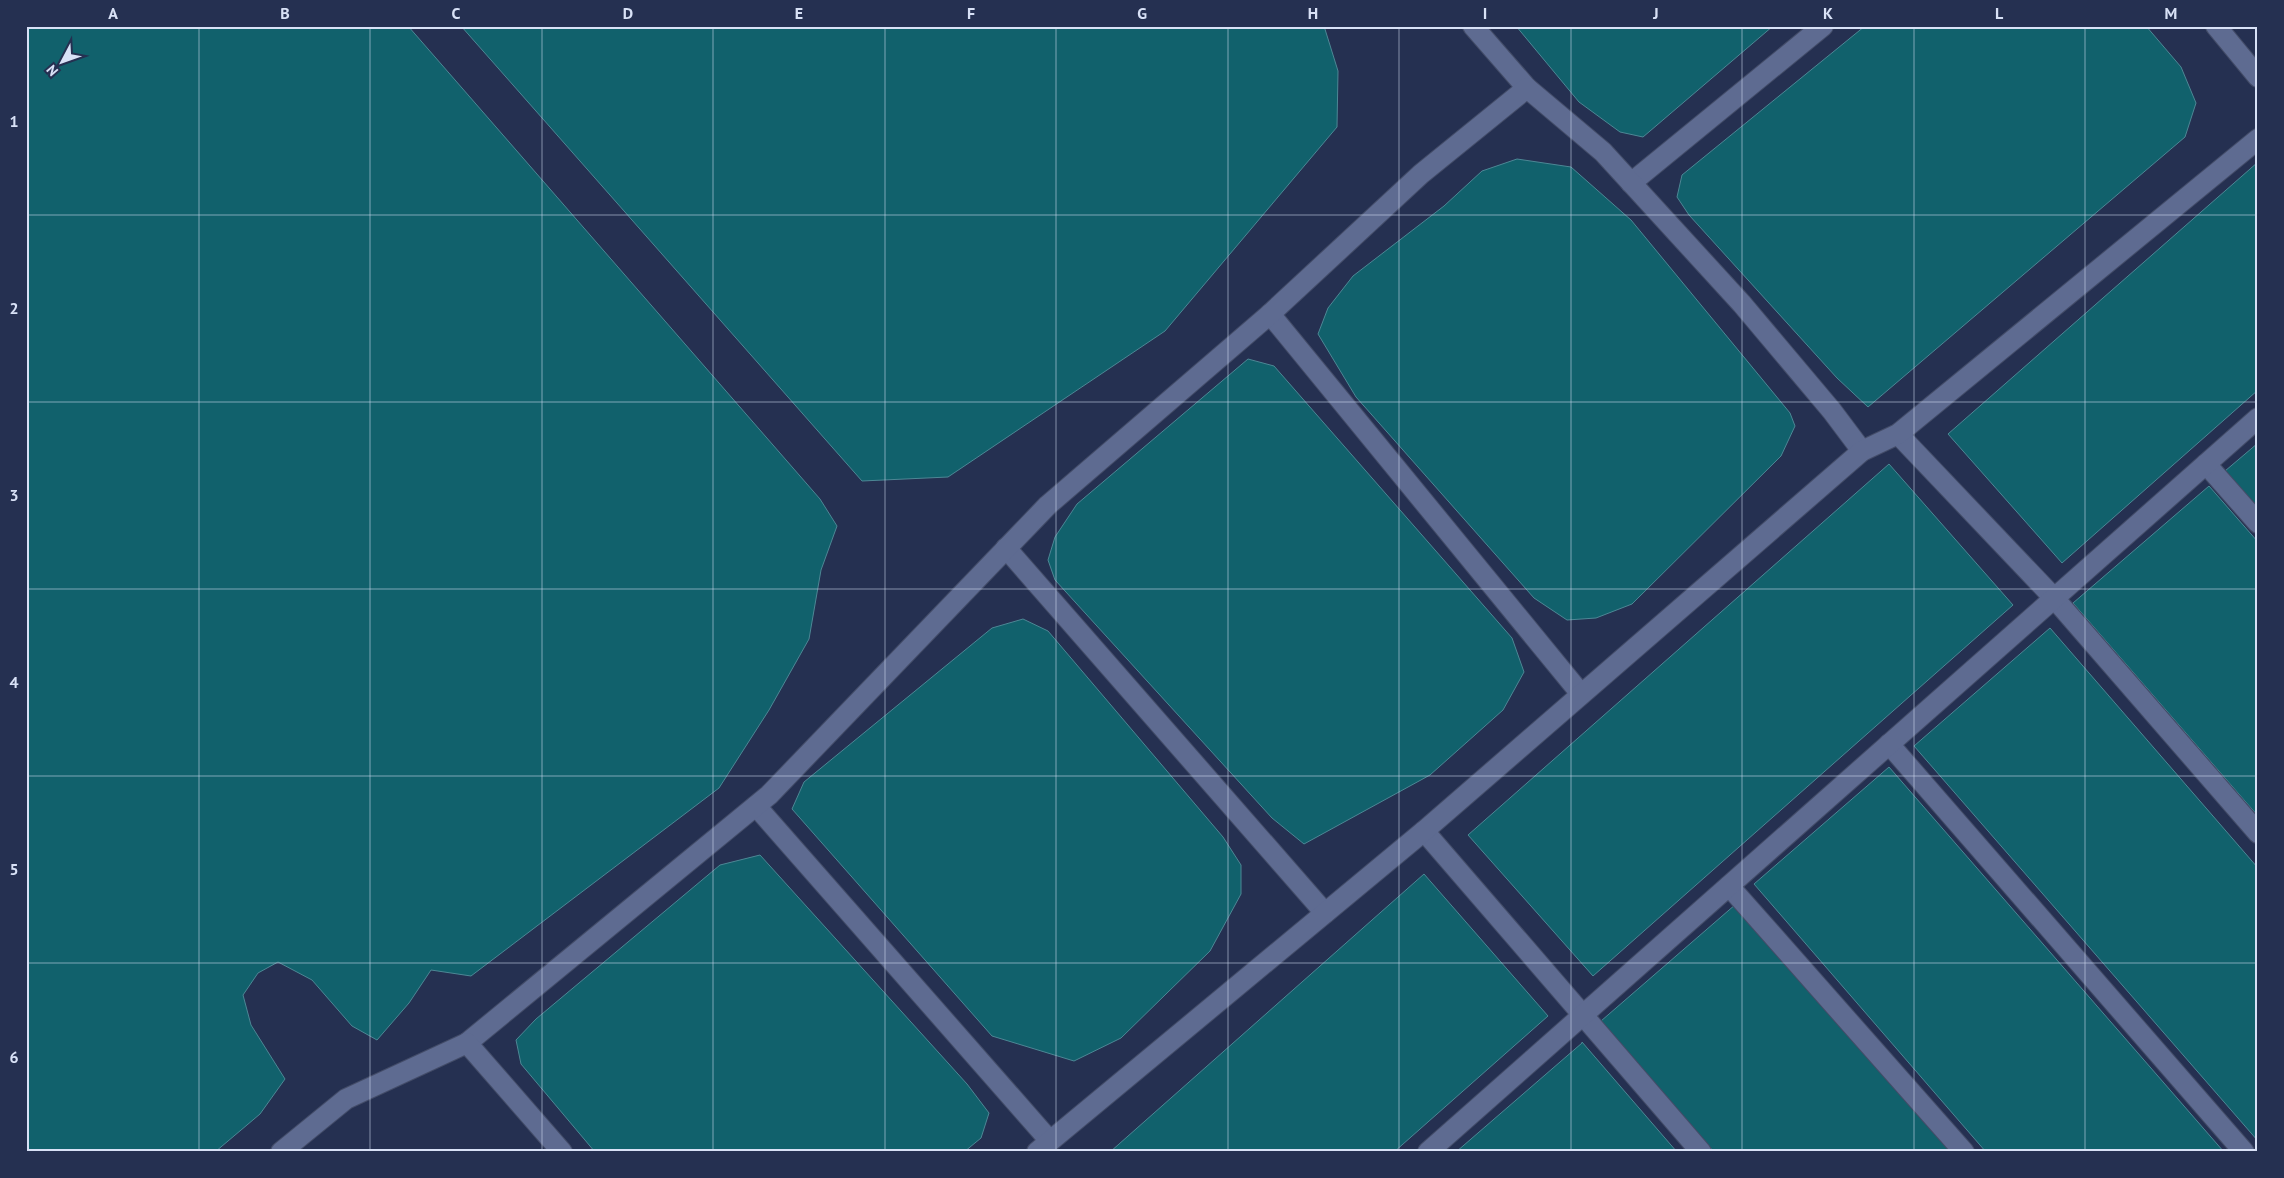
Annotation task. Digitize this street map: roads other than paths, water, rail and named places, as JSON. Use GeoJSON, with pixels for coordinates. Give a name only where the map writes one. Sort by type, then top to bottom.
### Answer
{"type":"FeatureCollection","features":[{"type":"Feature","properties":{"kind":"lane"},"geometry":{"type":"LineString","coordinates":[[1473,26],[1527,88],[1603,152],[1632,183],[1742,304],[1862,451]]}},
{"type":"Feature","properties":{"kind":"lane"},"geometry":{"type":"LineString","coordinates":[[1632,183],[1823,26]]}},
{"type":"Feature","properties":{"kind":"lane"},"geometry":{"type":"LineString","coordinates":[[2216,26],[2258,77]]}},
{"type":"Feature","properties":{"kind":"lane"},"geometry":{"type":"LineString","coordinates":[[281,1152],[346,1099],[467,1043],[769,795],[1048,504],[1270,314],[1421,174],[1527,88]]}},
{"type":"Feature","properties":{"kind":"lane"},"geometry":{"type":"LineString","coordinates":[[756,806],[1043,1146],[1424,831],[1862,451],[1898,434],[2258,139]]}},
{"type":"Feature","properties":{"kind":"lane"},"geometry":{"type":"LineString","coordinates":[[1270,314],[1581,694]]}},
{"type":"Feature","properties":{"kind":"lane"},"geometry":{"type":"LineString","coordinates":[[1428,1152],[2258,418]]}},
{"type":"Feature","properties":{"kind":"lane"},"geometry":{"type":"LineString","coordinates":[[1898,434],[2054,598],[2258,833]]}},
{"type":"Feature","properties":{"kind":"lane"},"geometry":{"type":"LineString","coordinates":[[2206,464],[2258,523]]}},
{"type":"Feature","properties":{"kind":"lane"},"geometry":{"type":"LineString","coordinates":[[1006,548],[1325,912]]}},
{"type":"Feature","properties":{"kind":"lane"},"geometry":{"type":"LineString","coordinates":[[1889,744],[2244,1152]]}},
{"type":"Feature","properties":{"kind":"lane"},"geometry":{"type":"LineString","coordinates":[[1424,831],[1701,1152]]}},
{"type":"Feature","properties":{"kind":"lane"},"geometry":{"type":"LineString","coordinates":[[1728,886],[1964,1152]]}},
{"type":"Feature","properties":{"kind":"lane"},"geometry":{"type":"LineString","coordinates":[[467,1043],[562,1152]]}}]}
